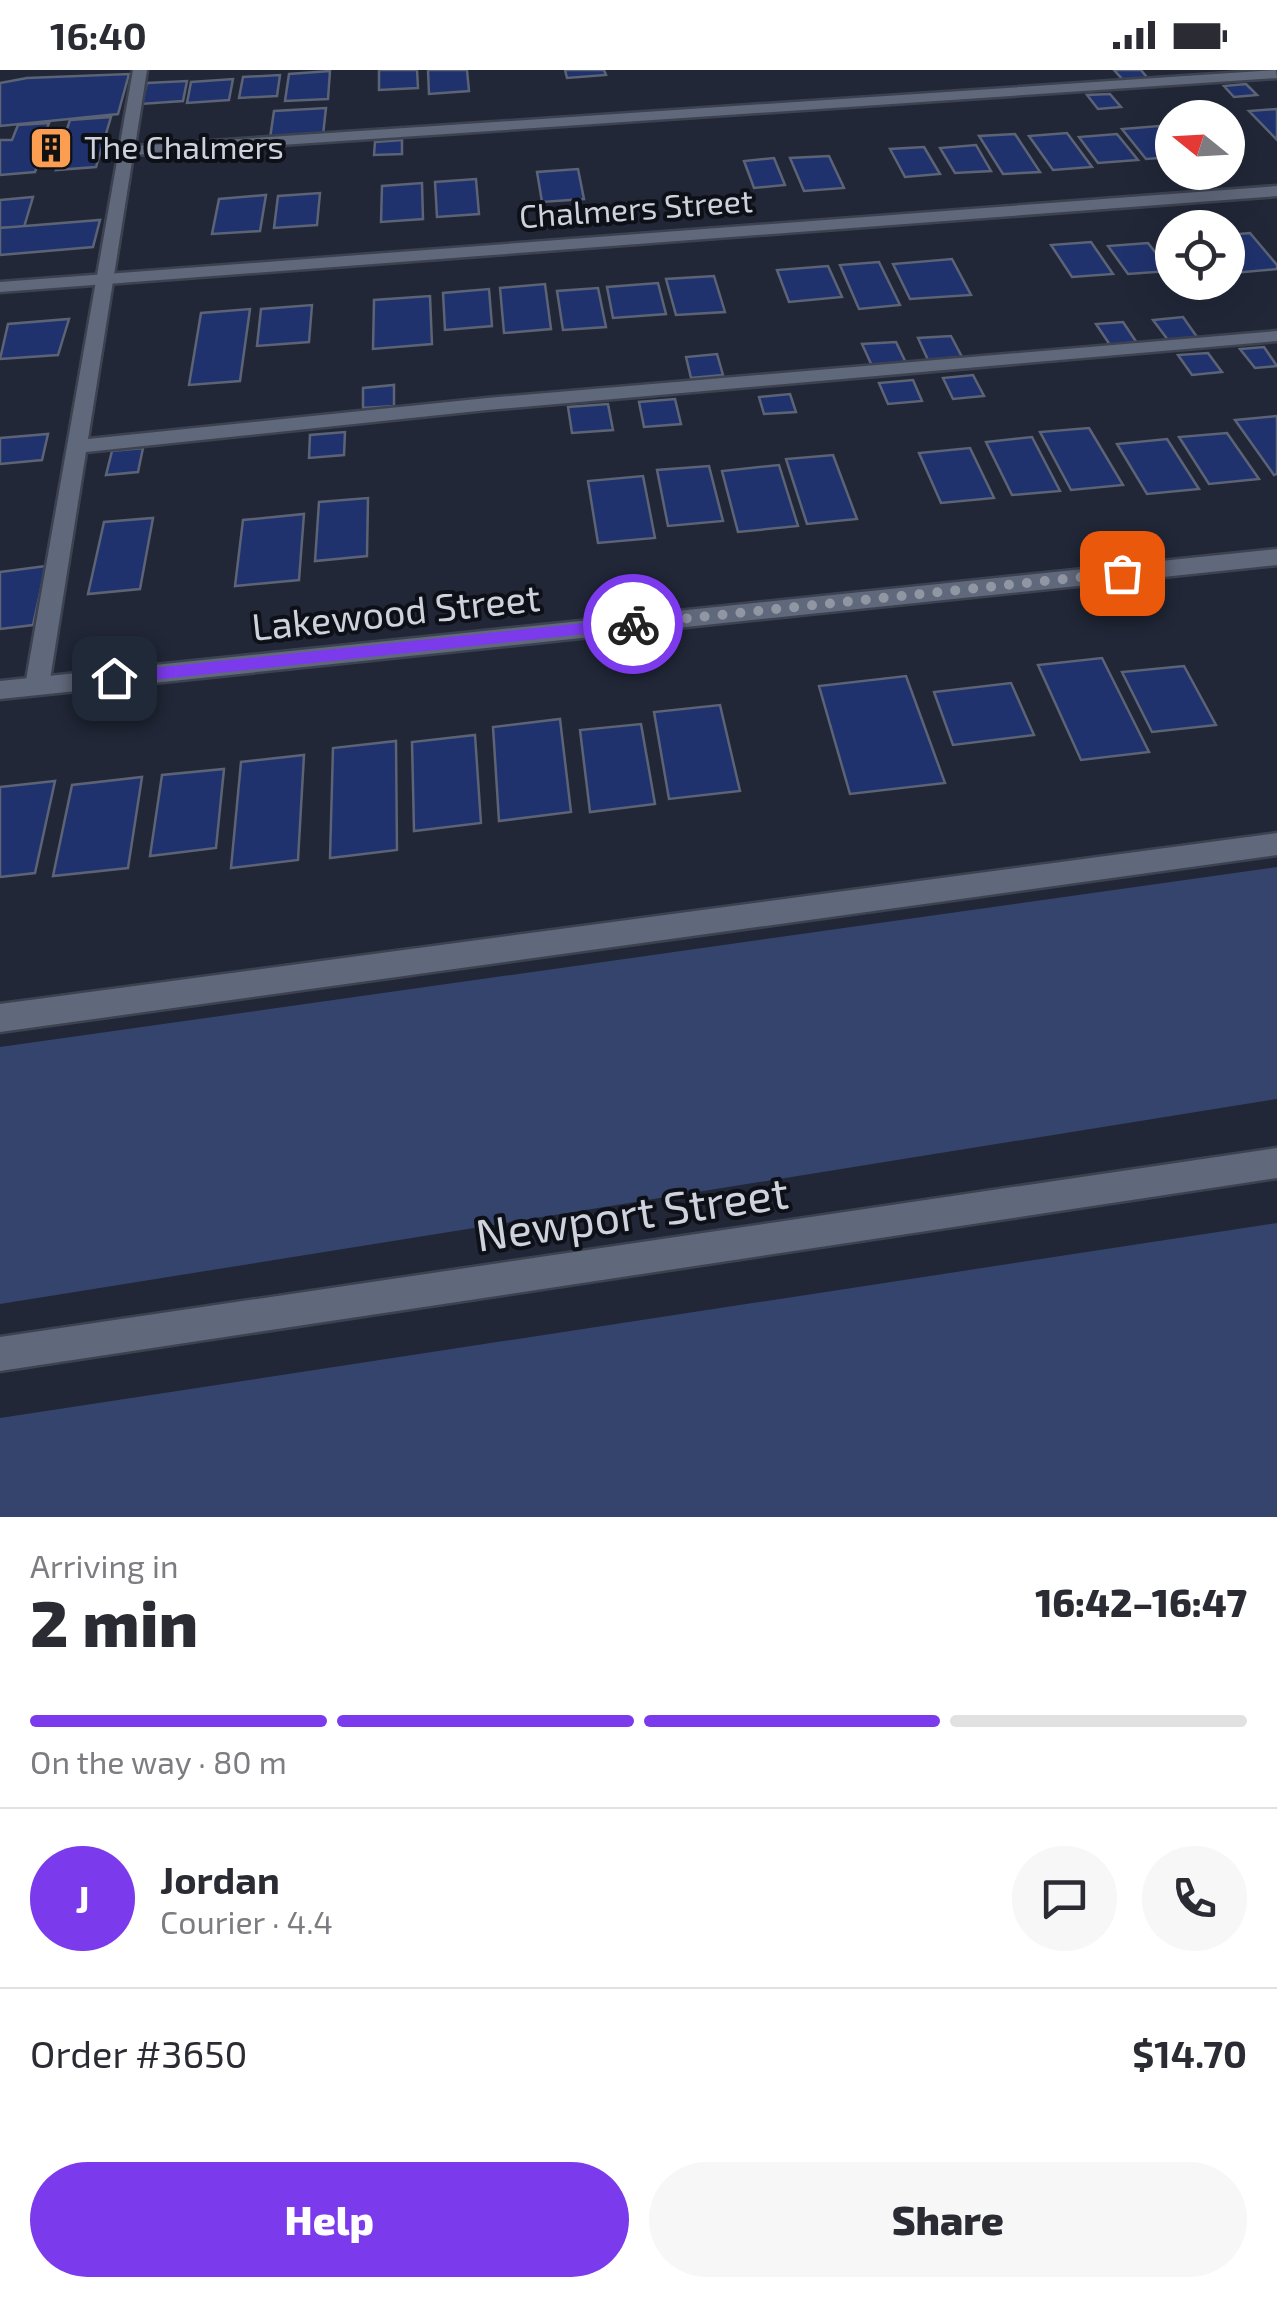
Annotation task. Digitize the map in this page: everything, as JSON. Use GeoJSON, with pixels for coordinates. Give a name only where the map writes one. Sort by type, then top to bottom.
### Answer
{"type":"FeatureCollection","features":[{"type":"Feature","properties":{"kind":"street"},"geometry":{"type":"LineString","coordinates":[[37,686],[140,70]]}},
{"type":"Feature","properties":{"kind":"street"},"geometry":{"type":"LineString","coordinates":[[127,151],[1277,74]]}},
{"type":"Feature","properties":{"kind":"street","name":"Chalmers Street"},"geometry":{"type":"LineString","coordinates":[[0,287],[1277,191]]}},
{"type":"Feature","properties":{"kind":"street"},"geometry":{"type":"LineString","coordinates":[[77,447],[487,404],[1277,336]]}},
{"type":"Feature","properties":{"kind":"street","name":"Lakewood Street"},"geometry":{"type":"LineString","coordinates":[[0,690],[1277,557]]}},
{"type":"Feature","properties":{"kind":"street"},"geometry":{"type":"LineString","coordinates":[[0,1018],[1277,844]]}},
{"type":"Feature","properties":{"kind":"street","name":"Newport Street"},"geometry":{"type":"LineString","coordinates":[[0,1354],[1277,1163]]}},
{"type":"Feature","properties":{"kind":"shaded area"},"geometry":{"type":"Polygon","coordinates":[[[1277,867],[1277,1099],[0,1304],[0,1047],[1277,867]]]}},
{"type":"Feature","properties":{"kind":"shaded area"},"geometry":{"type":"Polygon","coordinates":[[[1277,1223],[1277,1517],[0,1517],[0,1418],[1277,1223]]]}},
{"type":"Feature","properties":{"kind":"building"},"geometry":{"type":"Polygon","coordinates":[[[379,70],[417,70],[418,88],[379,90],[379,70]]]}},
{"type":"Feature","properties":{"kind":"building"},"geometry":{"type":"Polygon","coordinates":[[[428,70],[467,70],[469,91],[429,94],[428,70]]]}},
{"type":"Feature","properties":{"kind":"building"},"geometry":{"type":"Polygon","coordinates":[[[565,70],[604,70],[606,75],[567,78],[565,70]]]}},
{"type":"Feature","properties":{"kind":"building"},"geometry":{"type":"Polygon","coordinates":[[[1114,70],[1141,70],[1149,80],[1124,81],[1114,70]]]}},
{"type":"Feature","properties":{"kind":"building"},"geometry":{"type":"Polygon","coordinates":[[[330,71],[328,99],[285,101],[289,74],[330,71]]]}},
{"type":"Feature","properties":{"kind":"building"},"geometry":{"type":"Polygon","coordinates":[[[129,74],[118,114],[0,126],[0,83],[27,78],[129,74]]]}},
{"type":"Feature","properties":{"kind":"building"},"geometry":{"type":"Polygon","coordinates":[[[280,75],[277,96],[239,98],[243,77],[280,75]]]}},
{"type":"Feature","properties":{"kind":"building"},"geometry":{"type":"Polygon","coordinates":[[[233,79],[229,100],[187,103],[191,82],[233,79]]]}},
{"type":"Feature","properties":{"kind":"building"},"geometry":{"type":"Polygon","coordinates":[[[187,81],[183,101],[141,104],[147,83],[187,81]]]}},
{"type":"Feature","properties":{"kind":"building"},"geometry":{"type":"Polygon","coordinates":[[[1246,84],[1257,95],[1234,97],[1224,86],[1246,84]]]}},
{"type":"Feature","properties":{"kind":"building"},"geometry":{"type":"Polygon","coordinates":[[[1110,94],[1121,107],[1098,109],[1087,95],[1110,94]]]}},
{"type":"Feature","properties":{"kind":"building"},"geometry":{"type":"Polygon","coordinates":[[[326,108],[323,135],[270,138],[274,111],[326,108]]]}},
{"type":"Feature","properties":{"kind":"building"},"geometry":{"type":"Polygon","coordinates":[[[1277,109],[1277,140],[1249,111],[1277,109]]]}},
{"type":"Feature","properties":{"kind":"building","name":"The Chalmers"},"geometry":{"type":"Polygon","coordinates":[[[111,117],[96,167],[56,170],[61,156],[40,158],[35,172],[0,175],[0,140],[12,140],[18,125],[49,123],[44,136],[65,135],[70,120],[111,117]]]}},
{"type":"Feature","properties":{"kind":"building"},"geometry":{"type":"Polygon","coordinates":[[[1155,126],[1155,158],[1146,159],[1122,129],[1155,126]]]}},
{"type":"Feature","properties":{"kind":"building"},"geometry":{"type":"Polygon","coordinates":[[[1067,133],[1092,167],[1053,170],[1029,136],[1067,133]]]}},
{"type":"Feature","properties":{"kind":"building"},"geometry":{"type":"Polygon","coordinates":[[[1015,134],[1040,172],[1003,174],[979,136],[1015,134]]]}},
{"type":"Feature","properties":{"kind":"building"},"geometry":{"type":"Polygon","coordinates":[[[1117,134],[1138,160],[1098,163],[1079,137],[1117,134]]]}},
{"type":"Feature","properties":{"kind":"building"},"geometry":{"type":"Polygon","coordinates":[[[402,140],[402,154],[374,155],[375,142],[402,140]]]}},
{"type":"Feature","properties":{"kind":"building"},"geometry":{"type":"Polygon","coordinates":[[[976,145],[991,171],[955,173],[940,148],[976,145]]]}},
{"type":"Feature","properties":{"kind":"building"},"geometry":{"type":"Polygon","coordinates":[[[924,147],[940,174],[905,177],[890,149],[924,147]]]}},
{"type":"Feature","properties":{"kind":"building"},"geometry":{"type":"Polygon","coordinates":[[[829,156],[844,188],[804,191],[790,158],[829,156]]]}},
{"type":"Feature","properties":{"kind":"building"},"geometry":{"type":"Polygon","coordinates":[[[774,158],[785,185],[754,188],[744,161],[774,158]]]}},
{"type":"Feature","properties":{"kind":"building"},"geometry":{"type":"Polygon","coordinates":[[[578,169],[584,199],[542,202],[537,172],[578,169]]]}},
{"type":"Feature","properties":{"kind":"building"},"geometry":{"type":"Polygon","coordinates":[[[476,179],[479,214],[437,217],[435,182],[476,179]]]}},
{"type":"Feature","properties":{"kind":"building"},"geometry":{"type":"Polygon","coordinates":[[[422,183],[423,219],[381,222],[382,186],[422,183]]]}},
{"type":"Feature","properties":{"kind":"building"},"geometry":{"type":"Polygon","coordinates":[[[320,193],[317,225],[274,228],[278,196],[320,193]]]}},
{"type":"Feature","properties":{"kind":"building"},"geometry":{"type":"Polygon","coordinates":[[[266,195],[260,231],[212,234],[219,199],[266,195]]]}},
{"type":"Feature","properties":{"kind":"building"},"geometry":{"type":"Polygon","coordinates":[[[33,197],[24,227],[0,228],[0,200],[33,197]]]}},
{"type":"Feature","properties":{"kind":"building"},"geometry":{"type":"Polygon","coordinates":[[[100,220],[93,247],[0,255],[0,228],[100,220]]]}},
{"type":"Feature","properties":{"kind":"building"},"geometry":{"type":"Polygon","coordinates":[[[1245,233],[1250,233],[1277,269],[1245,272],[1245,233]]]}},
{"type":"Feature","properties":{"kind":"building"},"geometry":{"type":"Polygon","coordinates":[[[1091,242],[1113,274],[1072,277],[1051,245],[1091,242]]]}},
{"type":"Feature","properties":{"kind":"building"},"geometry":{"type":"Polygon","coordinates":[[[1148,243],[1155,252],[1155,272],[1128,274],[1108,246],[1148,243]]]}},
{"type":"Feature","properties":{"kind":"building"},"geometry":{"type":"Polygon","coordinates":[[[952,259],[971,295],[910,299],[893,264],[952,259]]]}},
{"type":"Feature","properties":{"kind":"building"},"geometry":{"type":"Polygon","coordinates":[[[879,262],[900,305],[859,309],[840,265],[879,262]]]}},
{"type":"Feature","properties":{"kind":"building"},"geometry":{"type":"Polygon","coordinates":[[[828,266],[842,297],[789,302],[777,270],[828,266]]]}},
{"type":"Feature","properties":{"kind":"building"},"geometry":{"type":"Polygon","coordinates":[[[714,276],[725,312],[676,315],[666,279],[714,276]]]}},
{"type":"Feature","properties":{"kind":"building"},"geometry":{"type":"Polygon","coordinates":[[[658,283],[666,314],[613,318],[607,287],[658,283]]]}},
{"type":"Feature","properties":{"kind":"building"},"geometry":{"type":"Polygon","coordinates":[[[545,284],[551,329],[504,333],[500,288],[545,284]]]}},
{"type":"Feature","properties":{"kind":"building"},"geometry":{"type":"Polygon","coordinates":[[[598,288],[606,327],[563,330],[557,291],[598,288]]]}},
{"type":"Feature","properties":{"kind":"building"},"geometry":{"type":"Polygon","coordinates":[[[489,289],[492,326],[445,330],[443,293],[489,289]]]}},
{"type":"Feature","properties":{"kind":"building"},"geometry":{"type":"Polygon","coordinates":[[[430,296],[432,344],[373,349],[374,300],[430,296]]]}},
{"type":"Feature","properties":{"kind":"building"},"geometry":{"type":"Polygon","coordinates":[[[312,305],[309,342],[257,346],[261,309],[312,305]]]}},
{"type":"Feature","properties":{"kind":"building"},"geometry":{"type":"Polygon","coordinates":[[[250,309],[240,381],[189,385],[201,313],[250,309]]]}},
{"type":"Feature","properties":{"kind":"building"},"geometry":{"type":"Polygon","coordinates":[[[1183,317],[1197,337],[1168,340],[1153,320],[1183,317]]]}},
{"type":"Feature","properties":{"kind":"building"},"geometry":{"type":"Polygon","coordinates":[[[69,319],[58,355],[0,359],[8,324],[69,319]]]}},
{"type":"Feature","properties":{"kind":"building"},"geometry":{"type":"Polygon","coordinates":[[[1123,322],[1137,343],[1110,345],[1096,324],[1123,322]]]}},
{"type":"Feature","properties":{"kind":"building"},"geometry":{"type":"Polygon","coordinates":[[[951,336],[962,357],[928,360],[918,338],[951,336]]]}},
{"type":"Feature","properties":{"kind":"building"},"geometry":{"type":"Polygon","coordinates":[[[896,342],[906,363],[872,366],[862,344],[896,342]]]}},
{"type":"Feature","properties":{"kind":"building"},"geometry":{"type":"Polygon","coordinates":[[[1264,347],[1277,366],[1255,368],[1240,349],[1264,347]]]}},
{"type":"Feature","properties":{"kind":"building"},"geometry":{"type":"Polygon","coordinates":[[[1208,353],[1222,372],[1192,375],[1178,355],[1208,353]]]}},
{"type":"Feature","properties":{"kind":"building"},"geometry":{"type":"Polygon","coordinates":[[[717,354],[723,375],[691,378],[686,357],[717,354]]]}},
{"type":"Feature","properties":{"kind":"building"},"geometry":{"type":"Polygon","coordinates":[[[973,375],[984,396],[953,399],[943,378],[973,375]]]}},
{"type":"Feature","properties":{"kind":"building"},"geometry":{"type":"Polygon","coordinates":[[[913,380],[922,401],[888,404],[879,383],[913,380]]]}},
{"type":"Feature","properties":{"kind":"building"},"geometry":{"type":"Polygon","coordinates":[[[394,385],[394,406],[363,408],[363,388],[394,385]]]}},
{"type":"Feature","properties":{"kind":"building"},"geometry":{"type":"Polygon","coordinates":[[[790,394],[796,412],[764,414],[759,397],[790,394]]]}},
{"type":"Feature","properties":{"kind":"building"},"geometry":{"type":"Polygon","coordinates":[[[675,399],[681,424],[644,427],[639,402],[675,399]]]}},
{"type":"Feature","properties":{"kind":"building"},"geometry":{"type":"Polygon","coordinates":[[[608,404],[613,430],[572,433],[568,407],[608,404]]]}},
{"type":"Feature","properties":{"kind":"building"},"geometry":{"type":"Polygon","coordinates":[[[1277,416],[1277,474],[1274,475],[1235,420],[1277,416]]]}},
{"type":"Feature","properties":{"kind":"building"},"geometry":{"type":"Polygon","coordinates":[[[1089,428],[1123,485],[1071,490],[1040,432],[1089,428]]]}},
{"type":"Feature","properties":{"kind":"building"},"geometry":{"type":"Polygon","coordinates":[[[345,432],[344,455],[309,458],[310,435],[345,432]]]}},
{"type":"Feature","properties":{"kind":"building"},"geometry":{"type":"Polygon","coordinates":[[[1227,433],[1259,479],[1209,484],[1179,437],[1227,433]]]}},
{"type":"Feature","properties":{"kind":"building"},"geometry":{"type":"Polygon","coordinates":[[[48,434],[42,460],[0,464],[0,438],[48,434]]]}},
{"type":"Feature","properties":{"kind":"building"},"geometry":{"type":"Polygon","coordinates":[[[1032,437],[1060,491],[1012,495],[986,442],[1032,437]]]}},
{"type":"Feature","properties":{"kind":"building"},"geometry":{"type":"Polygon","coordinates":[[[1167,439],[1199,489],[1147,494],[1117,444],[1167,439]]]}},
{"type":"Feature","properties":{"kind":"building"},"geometry":{"type":"Polygon","coordinates":[[[143,448],[138,472],[106,475],[112,451],[143,448]]]}},
{"type":"Feature","properties":{"kind":"building"},"geometry":{"type":"Polygon","coordinates":[[[970,448],[994,498],[941,503],[919,453],[970,448]]]}},
{"type":"Feature","properties":{"kind":"building"},"geometry":{"type":"Polygon","coordinates":[[[833,455],[857,519],[807,524],[786,459],[833,455]]]}},
{"type":"Feature","properties":{"kind":"building"},"geometry":{"type":"Polygon","coordinates":[[[779,465],[798,526],[738,532],[722,471],[779,465]]]}},
{"type":"Feature","properties":{"kind":"building"},"geometry":{"type":"Polygon","coordinates":[[[709,466],[723,521],[668,526],[657,470],[709,466]]]}},
{"type":"Feature","properties":{"kind":"building"},"geometry":{"type":"Polygon","coordinates":[[[643,476],[655,538],[598,543],[588,481],[643,476]]]}},
{"type":"Feature","properties":{"kind":"building"},"geometry":{"type":"Polygon","coordinates":[[[368,498],[367,556],[315,561],[319,502],[368,498]]]}},
{"type":"Feature","properties":{"kind":"building"},"geometry":{"type":"Polygon","coordinates":[[[304,514],[299,580],[235,586],[243,520],[304,514]]]}},
{"type":"Feature","properties":{"kind":"building"},"geometry":{"type":"Polygon","coordinates":[[[153,518],[140,589],[88,594],[104,522],[153,518]]]}},
{"type":"Feature","properties":{"kind":"building"},"geometry":{"type":"Polygon","coordinates":[[[46,566],[33,625],[0,629],[0,572],[46,566]]]}},
{"type":"Feature","properties":{"kind":"building"},"geometry":{"type":"Polygon","coordinates":[[[1102,658],[1149,752],[1081,760],[1038,665],[1102,658]]]}},
{"type":"Feature","properties":{"kind":"building"},"geometry":{"type":"Polygon","coordinates":[[[1184,666],[1216,725],[1152,732],[1122,672],[1184,666]]]}},
{"type":"Feature","properties":{"kind":"building"},"geometry":{"type":"Polygon","coordinates":[[[906,676],[945,783],[850,794],[819,686],[906,676]]]}},
{"type":"Feature","properties":{"kind":"building"},"geometry":{"type":"Polygon","coordinates":[[[1011,683],[1034,735],[953,745],[934,692],[1011,683]]]}},
{"type":"Feature","properties":{"kind":"building"},"geometry":{"type":"Polygon","coordinates":[[[720,705],[740,791],[669,799],[654,712],[720,705]]]}},
{"type":"Feature","properties":{"kind":"building"},"geometry":{"type":"Polygon","coordinates":[[[560,719],[571,812],[499,821],[493,727],[560,719]]]}},
{"type":"Feature","properties":{"kind":"building"},"geometry":{"type":"Polygon","coordinates":[[[641,724],[655,804],[590,812],[580,730],[641,724]]]}},
{"type":"Feature","properties":{"kind":"building"},"geometry":{"type":"Polygon","coordinates":[[[475,735],[481,823],[414,831],[412,742],[475,735]]]}},
{"type":"Feature","properties":{"kind":"building"},"geometry":{"type":"Polygon","coordinates":[[[396,741],[397,850],[330,858],[333,748],[396,741]]]}},
{"type":"Feature","properties":{"kind":"building"},"geometry":{"type":"Polygon","coordinates":[[[304,755],[298,860],[231,868],[241,762],[304,755]]]}},
{"type":"Feature","properties":{"kind":"building"},"geometry":{"type":"Polygon","coordinates":[[[224,769],[216,848],[150,856],[162,775],[224,769]]]}},
{"type":"Feature","properties":{"kind":"building"},"geometry":{"type":"Polygon","coordinates":[[[142,777],[128,868],[53,876],[72,785],[142,777]]]}},
{"type":"Feature","properties":{"kind":"building"},"geometry":{"type":"Polygon","coordinates":[[[55,781],[35,873],[0,877],[0,787],[55,781]]]}},
{"type":"Feature","properties":{"kind":"way so far"},"geometry":{"type":"LineString","coordinates":[[633,624],[1122,573]]}},
{"type":"Feature","properties":{"kind":"place","name":"The Chalmers"},"geometry":{"type":"Point","coordinates":[51,148]}},
{"type":"Feature","properties":{"kind":"route"},"geometry":{"type":"LineString","coordinates":[[114,678],[633,624]]}}]}
